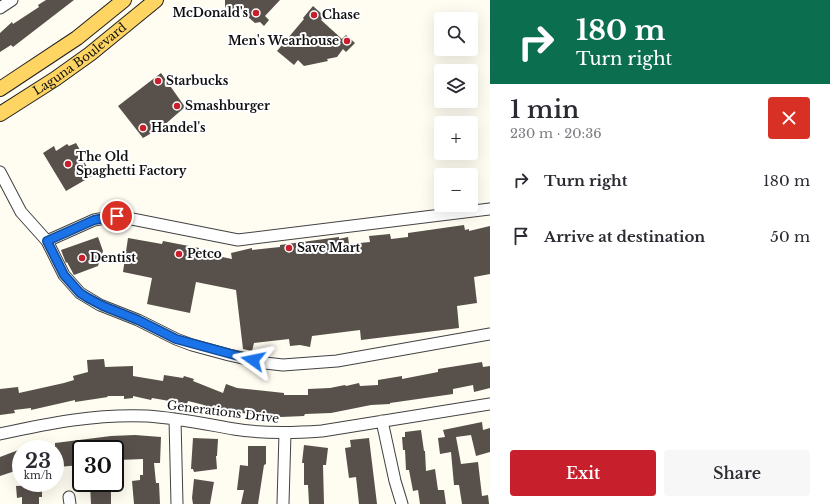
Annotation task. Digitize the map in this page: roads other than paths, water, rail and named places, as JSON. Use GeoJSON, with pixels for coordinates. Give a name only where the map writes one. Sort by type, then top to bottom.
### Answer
{"type":"FeatureCollection","features":[{"type":"Feature","properties":{"kind":"main road","name":"Laguna Boulevard"},"geometry":{"type":"LineString","coordinates":[[0,89],[77,38],[124,0]]}},
{"type":"Feature","properties":{"kind":"main road","name":"Laguna Boulevard"},"geometry":{"type":"LineString","coordinates":[[0,114],[60,76],[153,1]]}},
{"type":"Feature","properties":{"kind":"street"},"geometry":{"type":"LineString","coordinates":[[0,8],[12,0]]}},
{"type":"Feature","properties":{"kind":"street"},"geometry":{"type":"LineString","coordinates":[[0,172],[20,212],[47,241],[64,275],[80,293],[176,339],[228,355],[258,362],[283,365],[337,361],[490,334]]}},
{"type":"Feature","properties":{"kind":"street"},"geometry":{"type":"LineString","coordinates":[[47,241],[94,220],[117,216],[238,240],[490,209]]}},
{"type":"Feature","properties":{"kind":"street","name":"Generations Drive"},"geometry":{"type":"LineString","coordinates":[[0,434],[60,420],[89,417],[126,416],[175,419],[235,429],[285,433],[322,431],[490,404]]}},
{"type":"Feature","properties":{"kind":"street"},"geometry":{"type":"LineString","coordinates":[[175,419],[176,504]]}},
{"type":"Feature","properties":{"kind":"street"},"geometry":{"type":"LineString","coordinates":[[382,421],[395,481],[402,504]]}},
{"type":"Feature","properties":{"kind":"street"},"geometry":{"type":"LineString","coordinates":[[283,503],[285,433]]}},
{"type":"Feature","properties":{"kind":"place","name":"McDonald's"},"geometry":{"type":"Point","coordinates":[256,13]}},
{"type":"Feature","properties":{"kind":"place","name":"Chase"},"geometry":{"type":"Point","coordinates":[314,15]}},
{"type":"Feature","properties":{"kind":"place","name":"Men's Wearhouse"},"geometry":{"type":"Point","coordinates":[347,41]}},
{"type":"Feature","properties":{"kind":"place","name":"Starbucks"},"geometry":{"type":"Point","coordinates":[158,81]}},
{"type":"Feature","properties":{"kind":"place","name":"Smashburger"},"geometry":{"type":"Point","coordinates":[177,106]}},
{"type":"Feature","properties":{"kind":"place","name":"Handel's"},"geometry":{"type":"Point","coordinates":[143,128]}},
{"type":"Feature","properties":{"kind":"place","name":"The Old Spaghetti Factory"},"geometry":{"type":"Point","coordinates":[68,164]}},
{"type":"Feature","properties":{"kind":"place","name":"Save Mart"},"geometry":{"type":"Point","coordinates":[289,248]}},
{"type":"Feature","properties":{"kind":"place","name":"Petco"},"geometry":{"type":"Point","coordinates":[179,254]}},
{"type":"Feature","properties":{"kind":"place","name":"Dentist"},"geometry":{"type":"Point","coordinates":[82,258]}}]}
